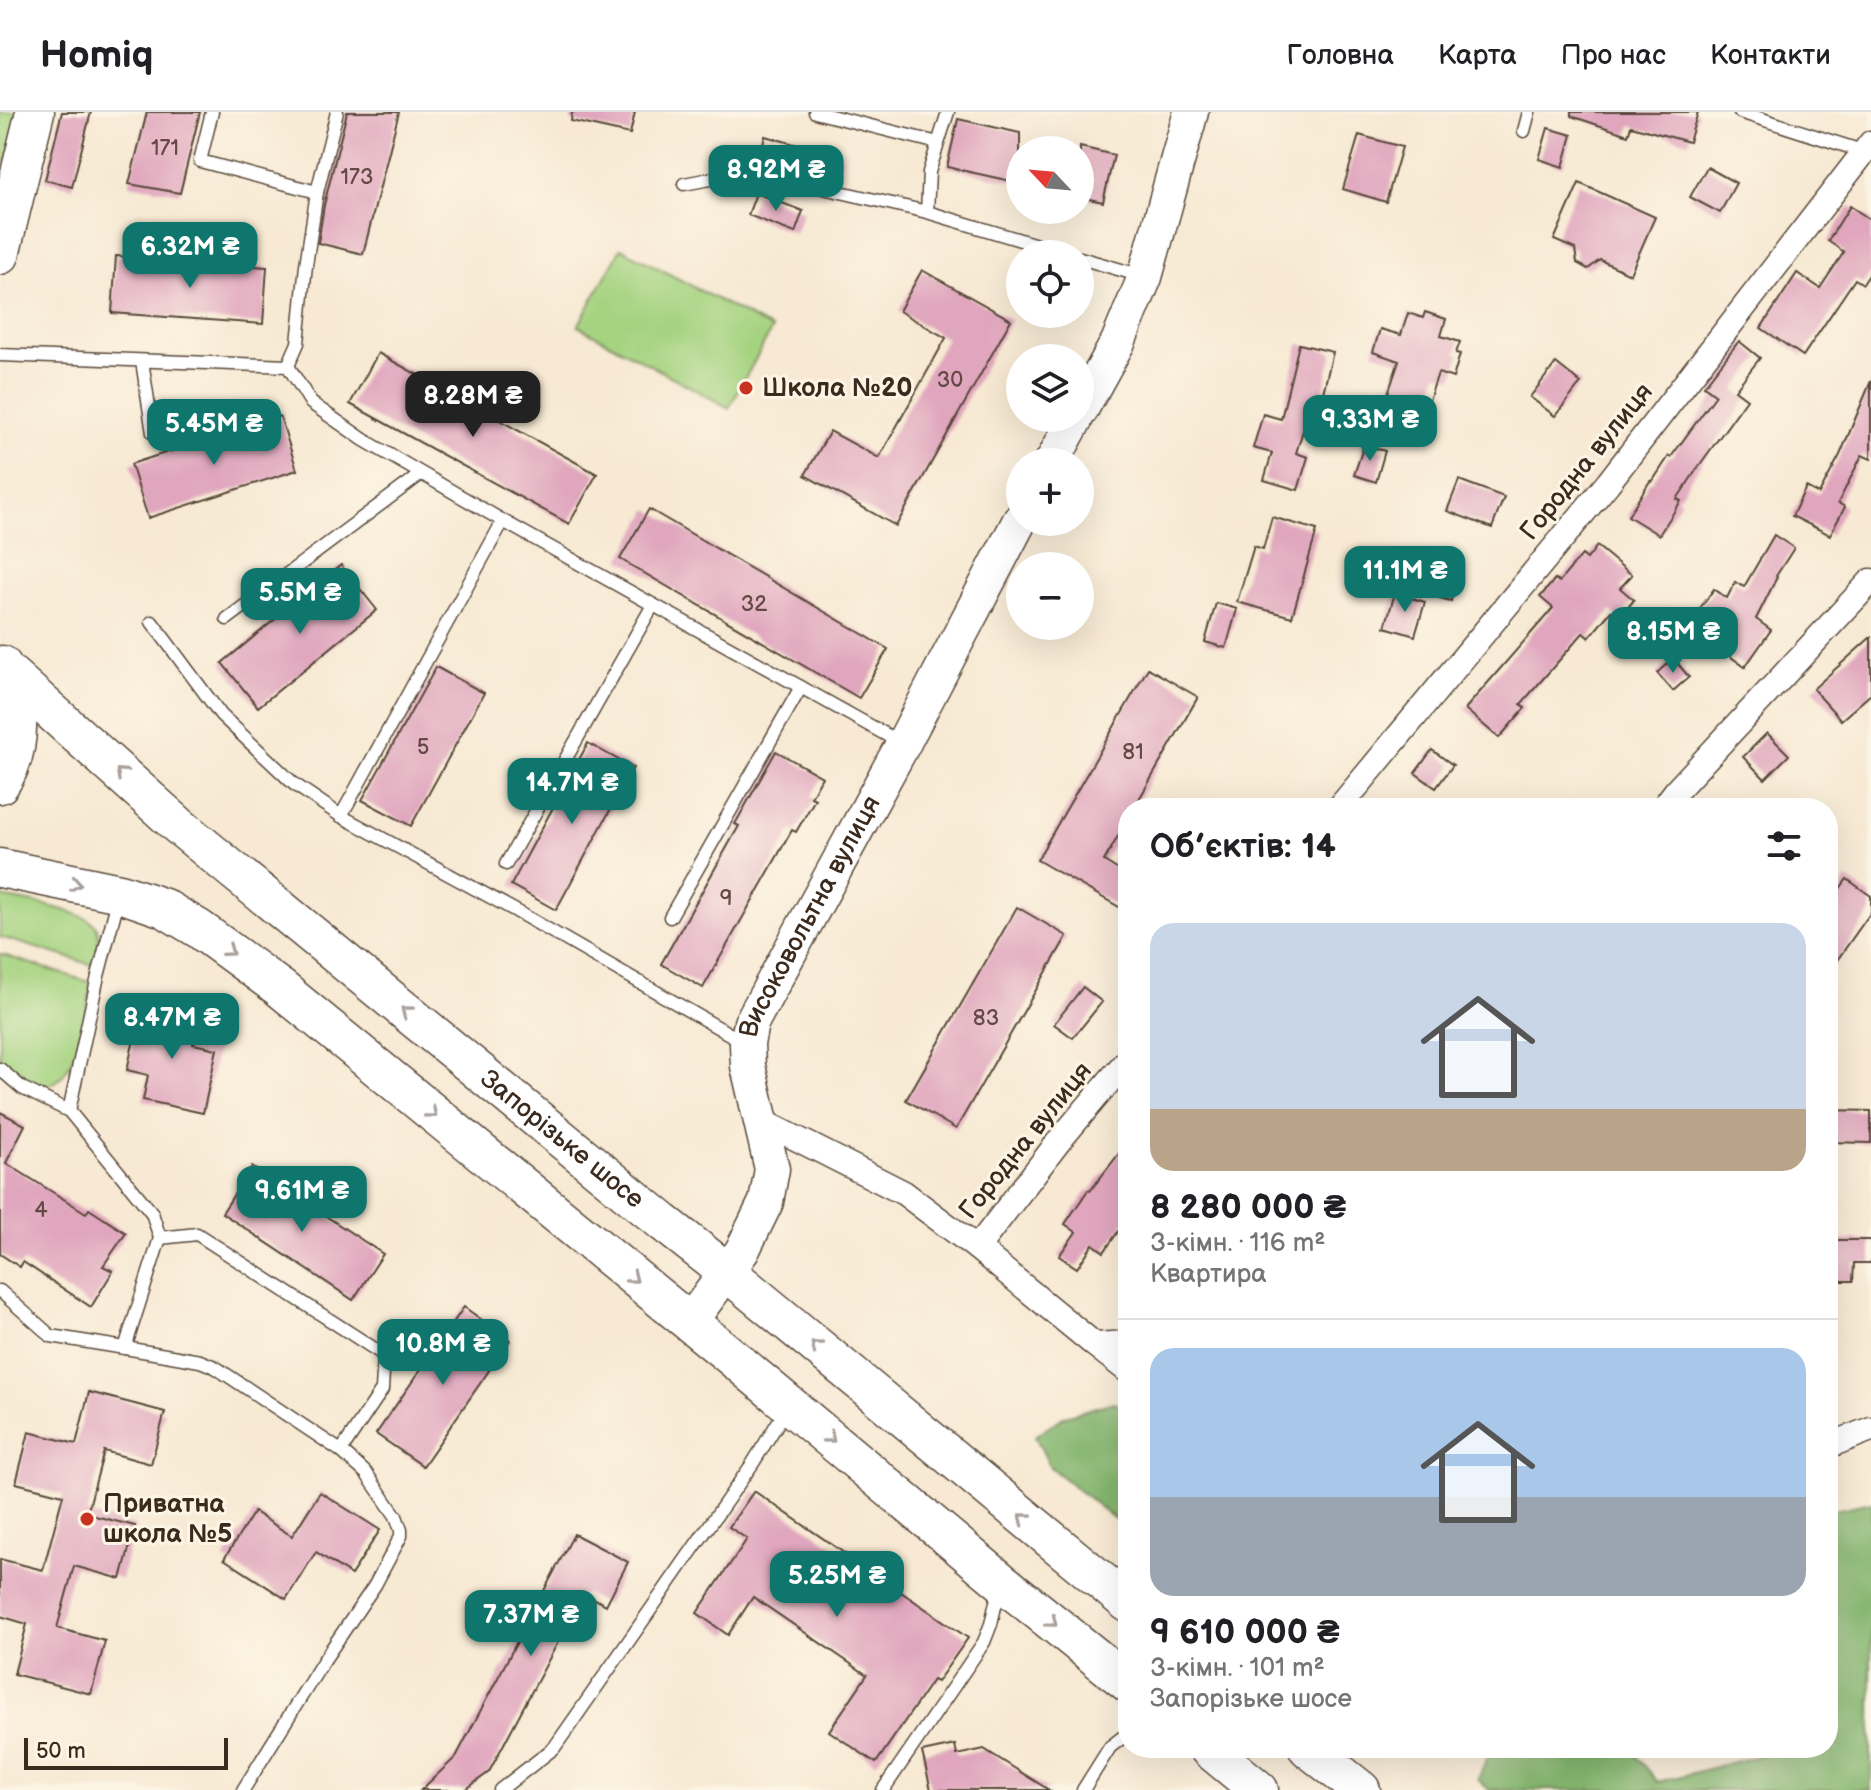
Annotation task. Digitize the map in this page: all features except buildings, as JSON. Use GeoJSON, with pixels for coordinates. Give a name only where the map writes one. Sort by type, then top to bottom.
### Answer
{"type":"FeatureCollection","features":[{"type":"Feature","properties":{"kind":"main road"},"geometry":{"type":"LineString","coordinates":[[0,255],[35,112]]}},
{"type":"Feature","properties":{"kind":"main road"},"geometry":{"type":"LineString","coordinates":[[1094,386],[1118,342],[1145,277],[1191,112]]}},
{"type":"Feature","properties":{"kind":"main road","name":"Високовольтна вулиця"},"geometry":{"type":"LineString","coordinates":[[689,1323],[742,1251],[766,1202],[772,1169],[748,1066],[747,1044],[751,1023],[1012,536]]}},
{"type":"Feature","properties":{"kind":"main road"},"geometry":{"type":"LineString","coordinates":[[0,784],[6,776],[17,741],[16,704],[2,666]]}},
{"type":"Feature","properties":{"kind":"main road","name":"Запорізьке шосе"},"geometry":{"type":"LineString","coordinates":[[2,666],[179,826],[1118,1595]]}},
{"type":"Feature","properties":{"kind":"main road"},"geometry":{"type":"LineString","coordinates":[[0,868],[120,893],[164,908],[199,929],[280,988],[1118,1675]]}},
{"type":"Feature","properties":{"kind":"main road"},"geometry":{"type":"LineString","coordinates":[[1220,1758],[1259,1790]]}},
{"type":"Feature","properties":{"kind":"main road"},"geometry":{"type":"LineString","coordinates":[[1321,1758],[1361,1790]]}},
{"type":"Feature","properties":{"kind":"street","name":"Городна вулиця"},"geometry":{"type":"LineString","coordinates":[[1347,798],[1608,483],[1868,148]]}},
{"type":"Feature","properties":{"kind":"street"},"geometry":{"type":"LineString","coordinates":[[1671,798],[1871,581]]}},
{"type":"Feature","properties":{"kind":"street","name":"Городна вулиця"},"geometry":{"type":"LineString","coordinates":[[760,1120],[904,1193],[977,1248],[1059,1141],[1118,1071]]}},
{"type":"Feature","properties":{"kind":"street"},"geometry":{"type":"LineString","coordinates":[[977,1248],[1118,1363]]}},
{"type":"Feature","properties":{"kind":"street"},"geometry":{"type":"LineString","coordinates":[[1095,1345],[1118,1344]]}},
{"type":"Feature","properties":{"kind":"street"},"geometry":{"type":"LineString","coordinates":[[1838,1442],[1871,1429]]}},
{"type":"Feature","properties":{"kind":"lane"},"geometry":{"type":"LineString","coordinates":[[212,112],[200,161],[317,192]]}},
{"type":"Feature","properties":{"kind":"lane"},"geometry":{"type":"LineString","coordinates":[[288,366],[298,343],[317,192],[337,112]]}},
{"type":"Feature","properties":{"kind":"lane"},"geometry":{"type":"LineString","coordinates":[[815,112],[842,115],[938,143]]}},
{"type":"Feature","properties":{"kind":"lane"},"geometry":{"type":"LineString","coordinates":[[927,212],[929,172],[948,112]]}},
{"type":"Feature","properties":{"kind":"lane"},"geometry":{"type":"LineString","coordinates":[[1524,131],[1529,112]]}},
{"type":"Feature","properties":{"kind":"lane"},"geometry":{"type":"LineString","coordinates":[[1740,112],[1868,148]]}},
{"type":"Feature","properties":{"kind":"lane"},"geometry":{"type":"LineString","coordinates":[[684,184],[741,173],[927,212],[1020,240]]}},
{"type":"Feature","properties":{"kind":"lane"},"geometry":{"type":"LineString","coordinates":[[1094,262],[1145,277]]}},
{"type":"Feature","properties":{"kind":"lane"},"geometry":{"type":"LineString","coordinates":[[0,355],[288,366]]}},
{"type":"Feature","properties":{"kind":"lane"},"geometry":{"type":"LineString","coordinates":[[142,361],[153,433]]}},
{"type":"Feature","properties":{"kind":"lane"},"geometry":{"type":"LineString","coordinates":[[288,366],[311,403],[364,440],[903,744]]}},
{"type":"Feature","properties":{"kind":"lane"},"geometry":{"type":"LineString","coordinates":[[227,619],[421,474]]}},
{"type":"Feature","properties":{"kind":"lane"},"geometry":{"type":"LineString","coordinates":[[341,816],[503,521]]}},
{"type":"Feature","properties":{"kind":"lane"},"geometry":{"type":"LineString","coordinates":[[506,864],[653,605]]}},
{"type":"Feature","properties":{"kind":"lane"},"geometry":{"type":"LineString","coordinates":[[152,622],[221,715],[294,784],[341,816],[516,911],[747,1044]]}},
{"type":"Feature","properties":{"kind":"lane"},"geometry":{"type":"LineString","coordinates":[[670,917],[801,687]]}},
{"type":"Feature","properties":{"kind":"lane"},"geometry":{"type":"LineString","coordinates":[[69,1111],[98,976],[120,893]]}},
{"type":"Feature","properties":{"kind":"lane"},"geometry":{"type":"LineString","coordinates":[[0,1069],[22,1088],[69,1111],[152,1213],[160,1238],[125,1348]]}},
{"type":"Feature","properties":{"kind":"lane"},"geometry":{"type":"LineString","coordinates":[[160,1238],[197,1234],[384,1355],[382,1390],[341,1451]]}},
{"type":"Feature","properties":{"kind":"lane"},"geometry":{"type":"LineString","coordinates":[[0,1291],[51,1336],[200,1361],[215,1367],[341,1451],[366,1473],[392,1509],[401,1536],[375,1585],[243,1790]]}},
{"type":"Feature","properties":{"kind":"lane"},"geometry":{"type":"LineString","coordinates":[[500,1790],[554,1748],[790,1405]]}},
{"type":"Feature","properties":{"kind":"lane"},"geometry":{"type":"LineString","coordinates":[[883,1790],[984,1642],[1002,1582]]}},
{"type":"Feature","properties":{"kind":"lane"},"geometry":{"type":"LineString","coordinates":[[1083,1790],[1110,1747],[1118,1741]]}},
{"type":"Feature","properties":{"kind":"green space"},"geometry":{"type":"Polygon","coordinates":[[[0,112],[19,112],[7,163],[0,161],[0,112]]]}},
{"type":"Feature","properties":{"kind":"green space"},"geometry":{"type":"Polygon","coordinates":[[[621,248],[772,329],[729,408],[578,326],[621,248]]]}},
{"type":"Feature","properties":{"kind":"green space"},"geometry":{"type":"Polygon","coordinates":[[[0,897],[68,911],[91,922],[97,928],[99,937],[96,966],[0,937],[0,897]]]}},
{"type":"Feature","properties":{"kind":"green space"},"geometry":{"type":"Polygon","coordinates":[[[0,954],[92,983],[76,1049],[60,1078],[48,1085],[30,1084],[0,1058],[0,954]]]}},
{"type":"Feature","properties":{"kind":"green space"},"geometry":{"type":"Polygon","coordinates":[[[1113,1402],[1118,1405],[1118,1522],[1050,1467],[1035,1436],[1065,1416],[1113,1402]]]}},
{"type":"Feature","properties":{"kind":"green space"},"geometry":{"type":"Polygon","coordinates":[[[1871,1502],[1871,1790],[1489,1790],[1478,1779],[1487,1758],[1638,1758],[1658,1782],[1750,1758],[1838,1758],[1838,1509],[1871,1502]]]}},
{"type":"Feature","properties":{"kind":"place","name":"Школа №20"},"geometry":{"type":"Point","coordinates":[746,388]}},
{"type":"Feature","properties":{"kind":"place","name":"Приватна школа №5"},"geometry":{"type":"Point","coordinates":[87,1519]}}]}
